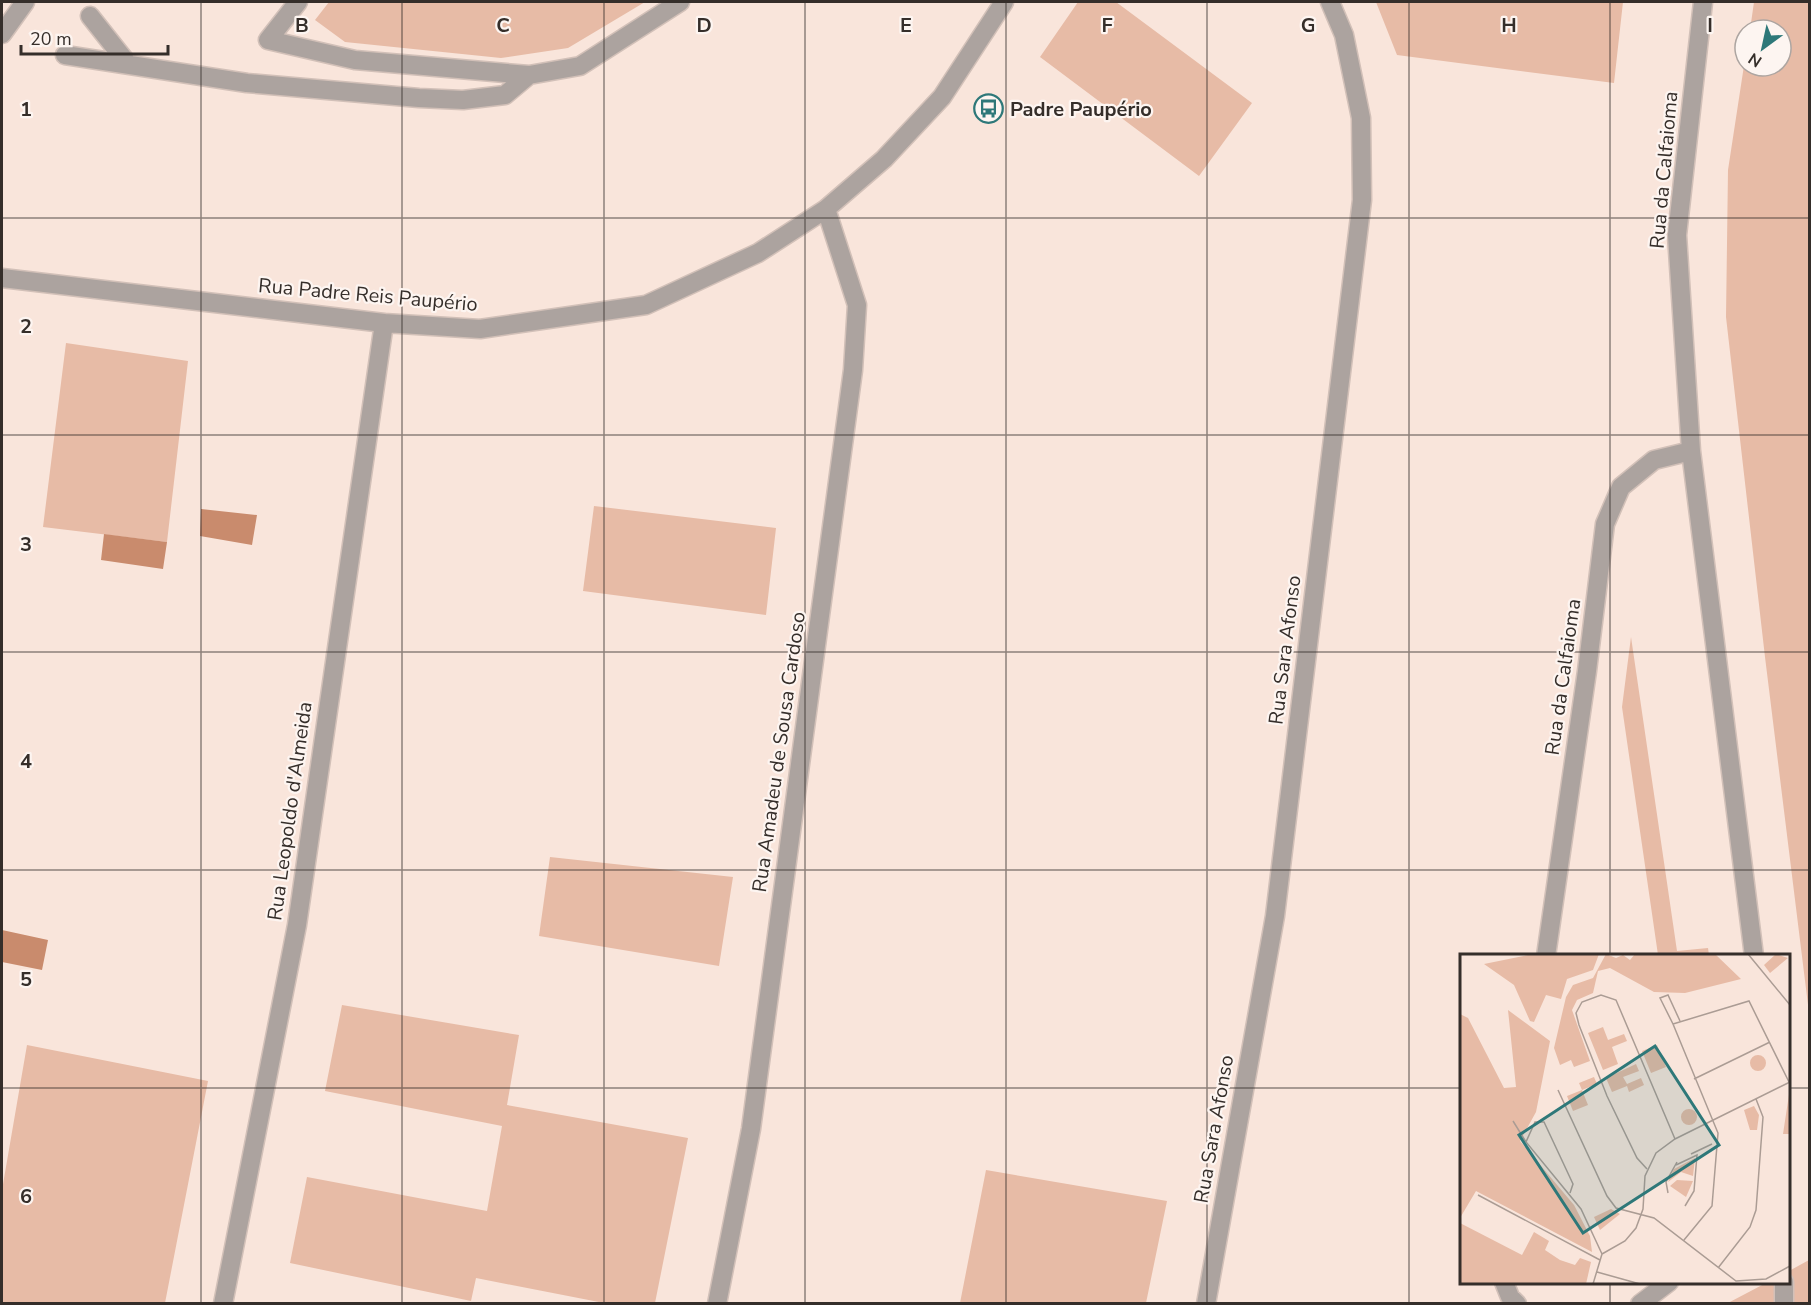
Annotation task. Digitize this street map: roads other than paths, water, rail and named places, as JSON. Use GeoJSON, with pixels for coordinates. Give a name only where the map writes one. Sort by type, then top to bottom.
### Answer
{"type":"FeatureCollection","features":[{"type":"Feature","properties":{"kind":"street"},"geometry":{"type":"LineString","coordinates":[[2,34],[25,2]]}},
{"type":"Feature","properties":{"kind":"street"},"geometry":{"type":"LineString","coordinates":[[298,2],[268,40],[355,60],[529,75],[580,66],[680,2]]}},
{"type":"Feature","properties":{"kind":"street","name":"Rua Padre Reis Paupério"},"geometry":{"type":"LineString","coordinates":[[2,278],[384,323],[480,329],[646,305],[758,253],[826,209],[884,159],[942,97],[1004,2]]}},
{"type":"Feature","properties":{"kind":"street","name":"Rua Sara Afonso"},"geometry":{"type":"LineString","coordinates":[[1206,1304],[1275,915],[1362,200],[1361,118],[1344,35],[1330,2]]}},
{"type":"Feature","properties":{"kind":"street","name":"Rua da Calfaioma"},"geometry":{"type":"LineString","coordinates":[[1703,2],[1677,235],[1691,451],[1754,954]]}},
{"type":"Feature","properties":{"kind":"street"},"geometry":{"type":"LineString","coordinates":[[90,16],[128,64]]}},
{"type":"Feature","properties":{"kind":"street"},"geometry":{"type":"LineString","coordinates":[[65,55],[247,83],[419,98],[463,99],[505,95],[529,75]]}},
{"type":"Feature","properties":{"kind":"street","name":"Rua Amadeu de Sousa Cardoso"},"geometry":{"type":"LineString","coordinates":[[717,1304],[751,1129],[853,370],[857,305],[826,209]]}},
{"type":"Feature","properties":{"kind":"street","name":"Rua Leopoldo d'Almeida"},"geometry":{"type":"LineString","coordinates":[[223,1304],[297,925],[384,323]]}},
{"type":"Feature","properties":{"kind":"street","name":"Rua da Calfaioma"},"geometry":{"type":"LineString","coordinates":[[1546,954],[1587,671],[1605,524],[1621,487],[1654,460],[1691,451]]}},
{"type":"Feature","properties":{"kind":"street"},"geometry":{"type":"LineString","coordinates":[[1505,1284],[1510,1297],[1517,1304]]}},
{"type":"Feature","properties":{"kind":"street"},"geometry":{"type":"LineString","coordinates":[[1640,1304],[1666,1284]]}},
{"type":"Feature","properties":{"kind":"street"},"geometry":{"type":"LineString","coordinates":[[1784,1284],[1784,1304]]}},
{"type":"Feature","properties":{"kind":"place","name":"Padre Paupério"},"geometry":{"type":"Point","coordinates":[989,109]}}]}
